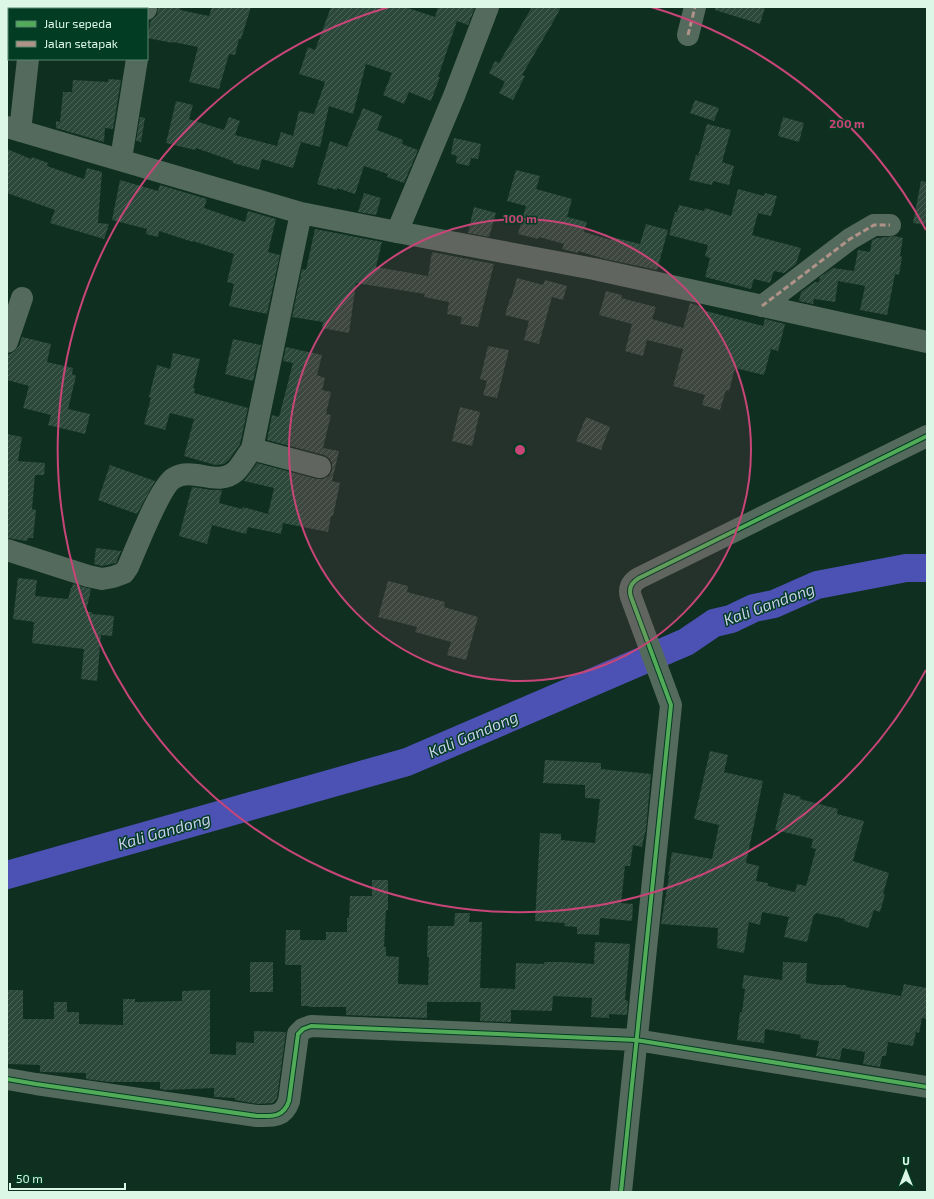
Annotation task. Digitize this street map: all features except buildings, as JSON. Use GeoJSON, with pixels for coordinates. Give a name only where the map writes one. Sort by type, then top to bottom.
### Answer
{"type":"FeatureCollection","features":[{"type":"Feature","properties":{"kind":"street"},"geometry":{"type":"LineString","coordinates":[[398,232],[454,96],[488,7]]}},
{"type":"Feature","properties":{"kind":"street"},"geometry":{"type":"LineString","coordinates":[[688,35],[695,7]]}},
{"type":"Feature","properties":{"kind":"street"},"geometry":{"type":"LineString","coordinates":[[28,60],[13,129],[121,159],[301,213],[594,269],[927,342]]}},
{"type":"Feature","properties":{"kind":"street"},"geometry":{"type":"LineString","coordinates":[[121,159],[137,60]]}},
{"type":"Feature","properties":{"kind":"street"},"geometry":{"type":"LineString","coordinates":[[7,550],[88,576],[102,579],[113,577],[124,573],[158,499],[167,484],[174,478],[184,474],[219,478],[228,476],[236,470],[252,448],[301,213]]}},
{"type":"Feature","properties":{"kind":"street"},"geometry":{"type":"LineString","coordinates":[[762,306],[850,239],[874,225],[890,225]]}},
{"type":"Feature","properties":{"kind":"street"},"geometry":{"type":"LineString","coordinates":[[7,342],[22,298]]}},
{"type":"Feature","properties":{"kind":"street"},"geometry":{"type":"LineString","coordinates":[[620,1192],[671,705],[631,597],[631,585],[636,580],[927,436]]}},
{"type":"Feature","properties":{"kind":"street"},"geometry":{"type":"LineString","coordinates":[[252,448],[320,467]]}},
{"type":"Feature","properties":{"kind":"street"},"geometry":{"type":"LineString","coordinates":[[7,1078],[36,1084],[257,1116],[274,1116],[286,1108],[289,1101],[298,1034],[303,1029],[311,1026],[636,1040],[927,1087]]}},
{"type":"Feature","properties":{"kind":"waterway","name":"Kali Gandong"},"geometry":{"type":"LineString","coordinates":[[7,875],[407,762],[686,642],[714,623],[731,619],[754,608],[774,604],[817,585],[906,568],[927,568]]}},
{"type":"Feature","properties":{"kind":"marked path"},"geometry":{"type":"LineString","coordinates":[[688,35],[695,7]]}},
{"type":"Feature","properties":{"kind":"marked path"},"geometry":{"type":"LineString","coordinates":[[762,306],[850,239],[874,225],[890,225]]}},
{"type":"Feature","properties":{"kind":"cycle path"},"geometry":{"type":"LineString","coordinates":[[621,1192],[671,705],[631,597],[631,586],[634,581],[639,578],[927,436]]}},
{"type":"Feature","properties":{"kind":"cycle path"},"geometry":{"type":"LineString","coordinates":[[7,1079],[257,1116],[272,1116],[284,1111],[287,1107],[298,1034],[303,1029],[311,1026],[636,1040],[927,1087]]}}]}
